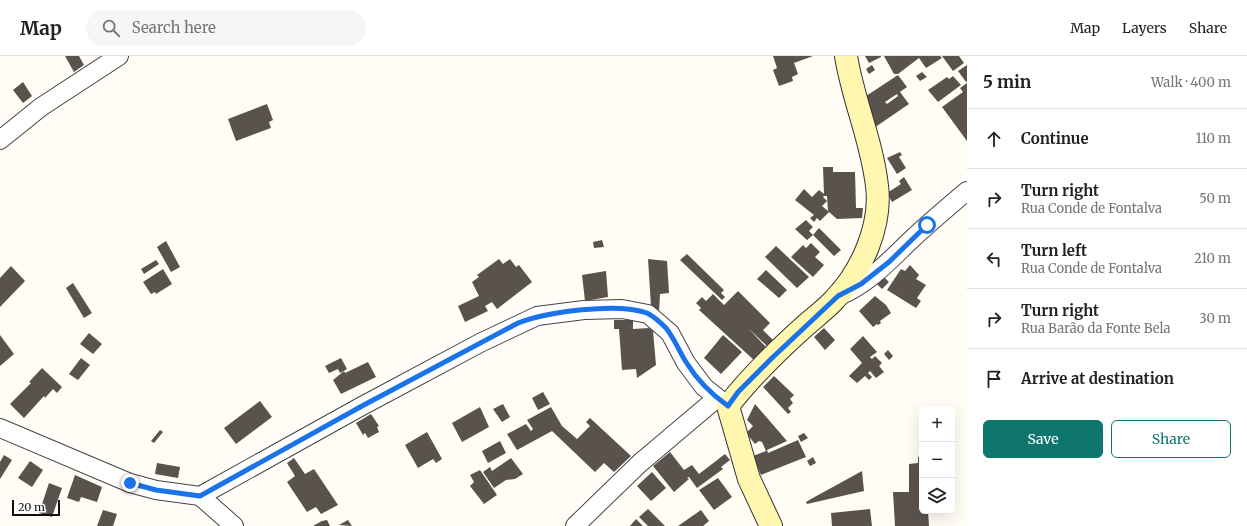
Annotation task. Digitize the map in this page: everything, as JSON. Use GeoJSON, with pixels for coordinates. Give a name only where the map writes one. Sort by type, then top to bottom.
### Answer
{"type":"FeatureCollection","features":[{"type":"Feature","properties":{"kind":"main road"},"geometry":{"type":"LineString","coordinates":[[771,526],[749,479],[722,402],[738,392],[838,296],[859,264],[877,223],[879,208],[873,160],[846,56]]}},
{"type":"Feature","properties":{"kind":"street"},"geometry":{"type":"LineString","coordinates":[[0,140],[41,107],[119,56]]}},
{"type":"Feature","properties":{"kind":"street"},"geometry":{"type":"LineString","coordinates":[[838,296],[861,284],[889,262],[939,214],[967,191]]}},
{"type":"Feature","properties":{"kind":"street"},"geometry":{"type":"LineString","coordinates":[[200,496],[362,406],[480,343],[537,316],[584,310],[622,309],[648,314],[664,327],[686,363],[704,387],[722,402],[640,463],[575,526]]}},
{"type":"Feature","properties":{"kind":"street"},"geometry":{"type":"LineString","coordinates":[[0,428],[130,483],[156,490],[200,496],[234,526]]}},
{"type":"Feature","properties":{"kind":"building"},"geometry":{"type":"Polygon","coordinates":[[[65,56],[79,56],[84,65],[74,72],[65,56]]]}},
{"type":"Feature","properties":{"kind":"building"},"geometry":{"type":"Polygon","coordinates":[[[773,56],[813,56],[794,63],[798,74],[792,77],[793,81],[779,86],[773,70],[777,68],[773,56]]]}},
{"type":"Feature","properties":{"kind":"building"},"geometry":{"type":"Polygon","coordinates":[[[865,56],[881,56],[881,57],[869,63],[865,56]]]}},
{"type":"Feature","properties":{"kind":"building"},"geometry":{"type":"Polygon","coordinates":[[[884,56],[940,56],[942,58],[926,68],[919,58],[898,74],[894,74],[884,56]]]}},
{"type":"Feature","properties":{"kind":"building"},"geometry":{"type":"Polygon","coordinates":[[[942,56],[959,56],[964,63],[953,71],[942,56]]]}},
{"type":"Feature","properties":{"kind":"building"},"geometry":{"type":"Polygon","coordinates":[[[872,65],[875,70],[869,74],[866,69],[872,65]]]}},
{"type":"Feature","properties":{"kind":"building"},"geometry":{"type":"Polygon","coordinates":[[[967,65],[967,81],[966,82],[958,71],[967,65]]]}},
{"type":"Feature","properties":{"kind":"building"},"geometry":{"type":"Polygon","coordinates":[[[922,72],[927,77],[920,81],[916,76],[922,72]]]}},
{"type":"Feature","properties":{"kind":"building"},"geometry":{"type":"Polygon","coordinates":[[[898,75],[907,87],[900,92],[909,104],[871,130],[860,100],[898,75]],[[897,94],[885,102],[887,104],[898,96],[897,94]]]}},
{"type":"Feature","properties":{"kind":"building"},"geometry":{"type":"Polygon","coordinates":[[[953,76],[961,85],[938,102],[928,90],[947,77],[949,79],[953,76]]]}},
{"type":"Feature","properties":{"kind":"building"},"geometry":{"type":"Polygon","coordinates":[[[23,82],[32,96],[23,103],[13,90],[23,82]]]}},
{"type":"Feature","properties":{"kind":"building"},"geometry":{"type":"Polygon","coordinates":[[[967,83],[967,141],[942,107],[963,92],[960,88],[967,83]]]}},
{"type":"Feature","properties":{"kind":"building"},"geometry":{"type":"Polygon","coordinates":[[[267,104],[273,120],[269,122],[271,128],[236,141],[228,119],[267,104]]]}},
{"type":"Feature","properties":{"kind":"building"},"geometry":{"type":"Polygon","coordinates":[[[900,152],[902,155],[899,157],[906,168],[897,174],[887,158],[900,152]]]}},
{"type":"Feature","properties":{"kind":"building"},"geometry":{"type":"Polygon","coordinates":[[[823,167],[833,167],[833,172],[855,172],[856,208],[863,208],[862,218],[837,219],[829,212],[820,221],[817,218],[814,222],[810,218],[814,215],[795,200],[804,189],[812,197],[819,190],[824,194],[823,167]],[[827,196],[823,197],[827,201],[822,206],[828,211],[827,196]]]}},
{"type":"Feature","properties":{"kind":"building"},"geometry":{"type":"Polygon","coordinates":[[[904,177],[912,190],[892,202],[887,193],[901,184],[899,181],[904,177]]]}},
{"type":"Feature","properties":{"kind":"building"},"geometry":{"type":"Polygon","coordinates":[[[806,220],[813,227],[809,231],[813,235],[807,240],[795,229],[806,220]]]}},
{"type":"Feature","properties":{"kind":"building"},"geometry":{"type":"Polygon","coordinates":[[[819,228],[841,250],[834,256],[813,235],[819,228]]]}},
{"type":"Feature","properties":{"kind":"building"},"geometry":{"type":"Polygon","coordinates":[[[602,240],[604,247],[594,248],[593,242],[602,240]]]}},
{"type":"Feature","properties":{"kind":"building"},"geometry":{"type":"Polygon","coordinates":[[[166,241],[180,267],[171,272],[157,247],[166,241]]]}},
{"type":"Feature","properties":{"kind":"building"},"geometry":{"type":"Polygon","coordinates":[[[811,243],[820,252],[815,257],[824,265],[813,277],[791,257],[803,245],[806,248],[811,243]]]}},
{"type":"Feature","properties":{"kind":"building"},"geometry":{"type":"Polygon","coordinates":[[[776,246],[809,277],[797,288],[765,257],[776,246]]]}},
{"type":"Feature","properties":{"kind":"building"},"geometry":{"type":"Polygon","coordinates":[[[687,254],[724,290],[721,293],[725,297],[722,300],[680,260],[687,254]]]}},
{"type":"Feature","properties":{"kind":"building"},"geometry":{"type":"Polygon","coordinates":[[[499,259],[503,264],[510,259],[516,267],[519,265],[532,282],[497,309],[492,302],[485,306],[488,311],[465,322],[458,306],[479,296],[472,282],[479,277],[477,275],[499,259]]]}},
{"type":"Feature","properties":{"kind":"building"},"geometry":{"type":"Polygon","coordinates":[[[648,259],[667,261],[669,293],[660,294],[659,312],[651,306],[648,259]]]}},
{"type":"Feature","properties":{"kind":"building"},"geometry":{"type":"Polygon","coordinates":[[[156,260],[159,264],[144,274],[141,269],[156,260]]]}},
{"type":"Feature","properties":{"kind":"building"},"geometry":{"type":"Polygon","coordinates":[[[910,265],[919,275],[916,279],[926,285],[917,298],[921,301],[916,308],[887,290],[901,269],[905,271],[910,265]]]}},
{"type":"Feature","properties":{"kind":"building"},"geometry":{"type":"Polygon","coordinates":[[[11,266],[25,281],[0,307],[0,278],[11,266]]]}},
{"type":"Feature","properties":{"kind":"building"},"geometry":{"type":"Polygon","coordinates":[[[163,269],[172,284],[156,294],[155,292],[151,294],[143,282],[163,269]]]}},
{"type":"Feature","properties":{"kind":"building"},"geometry":{"type":"Polygon","coordinates":[[[766,270],[787,290],[779,298],[757,279],[766,270]]]}},
{"type":"Feature","properties":{"kind":"building"},"geometry":{"type":"Polygon","coordinates":[[[606,271],[608,297],[585,301],[582,275],[606,271]]]}},
{"type":"Feature","properties":{"kind":"building"},"geometry":{"type":"Polygon","coordinates":[[[884,277],[889,282],[882,289],[877,284],[884,277]]]}},
{"type":"Feature","properties":{"kind":"building"},"geometry":{"type":"Polygon","coordinates":[[[73,283],[92,313],[84,318],[66,288],[73,283]]]}},
{"type":"Feature","properties":{"kind":"building"},"geometry":{"type":"Polygon","coordinates":[[[738,291],[770,323],[763,330],[774,341],[768,347],[748,328],[766,347],[755,361],[699,310],[701,308],[696,303],[702,297],[706,301],[713,294],[724,305],[738,291]]]}},
{"type":"Feature","properties":{"kind":"building"},"geometry":{"type":"Polygon","coordinates":[[[875,296],[886,305],[891,313],[880,321],[881,323],[873,327],[859,311],[875,296]]]}},
{"type":"Feature","properties":{"kind":"building"},"geometry":{"type":"Polygon","coordinates":[[[614,320],[633,320],[633,329],[649,328],[653,331],[656,365],[637,378],[636,369],[622,370],[619,329],[614,329],[614,320]]]}},
{"type":"Feature","properties":{"kind":"building"},"geometry":{"type":"Polygon","coordinates":[[[824,328],[835,340],[825,350],[814,337],[824,328]]]}},
{"type":"Feature","properties":{"kind":"building"},"geometry":{"type":"Polygon","coordinates":[[[89,333],[102,344],[93,354],[80,344],[89,333]]]}},
{"type":"Feature","properties":{"kind":"building"},"geometry":{"type":"Polygon","coordinates":[[[0,335],[14,354],[0,366],[0,335]]]}},
{"type":"Feature","properties":{"kind":"building"},"geometry":{"type":"Polygon","coordinates":[[[723,335],[742,352],[721,374],[704,358],[723,335]]]}},
{"type":"Feature","properties":{"kind":"building"},"geometry":{"type":"Polygon","coordinates":[[[863,336],[877,352],[870,357],[872,359],[875,356],[882,363],[879,366],[884,372],[876,378],[870,371],[868,373],[872,377],[869,380],[865,376],[857,383],[849,376],[862,363],[850,349],[863,336]]]}},
{"type":"Feature","properties":{"kind":"building"},"geometry":{"type":"Polygon","coordinates":[[[888,350],[893,356],[889,360],[884,354],[888,350]]]}},
{"type":"Feature","properties":{"kind":"building"},"geometry":{"type":"Polygon","coordinates":[[[81,358],[90,365],[78,380],[69,374],[81,358]]]}},
{"type":"Feature","properties":{"kind":"building"},"geometry":{"type":"Polygon","coordinates":[[[341,358],[347,369],[340,373],[338,369],[329,373],[325,366],[341,358]]]}},
{"type":"Feature","properties":{"kind":"building"},"geometry":{"type":"Polygon","coordinates":[[[368,362],[376,377],[341,394],[333,380],[344,371],[345,373],[368,362]]]}},
{"type":"Feature","properties":{"kind":"building"},"geometry":{"type":"Polygon","coordinates":[[[42,368],[62,387],[57,393],[53,389],[45,398],[44,396],[24,418],[10,404],[31,383],[29,382],[42,368]]]}},
{"type":"Feature","properties":{"kind":"building"},"geometry":{"type":"Polygon","coordinates":[[[774,376],[794,395],[790,399],[793,403],[788,408],[791,412],[788,414],[763,387],[774,376]]]}},
{"type":"Feature","properties":{"kind":"building"},"geometry":{"type":"Polygon","coordinates":[[[543,392],[550,404],[538,410],[532,398],[543,392]]]}},
{"type":"Feature","properties":{"kind":"building"},"geometry":{"type":"Polygon","coordinates":[[[260,401],[272,417],[236,444],[224,428],[260,401]]]}},
{"type":"Feature","properties":{"kind":"building"},"geometry":{"type":"Polygon","coordinates":[[[503,404],[510,417],[502,422],[493,409],[503,404]]]}},
{"type":"Feature","properties":{"kind":"building"},"geometry":{"type":"Polygon","coordinates":[[[755,404],[787,441],[767,450],[768,453],[798,440],[806,457],[761,475],[753,456],[766,451],[762,442],[759,441],[755,444],[746,433],[753,426],[747,420],[755,404]]]}},
{"type":"Feature","properties":{"kind":"building"},"geometry":{"type":"Polygon","coordinates":[[[480,407],[489,427],[462,442],[452,423],[480,407]]]}},
{"type":"Feature","properties":{"kind":"building"},"geometry":{"type":"Polygon","coordinates":[[[551,407],[562,426],[577,439],[590,426],[586,422],[590,418],[631,456],[614,472],[604,463],[595,472],[552,431],[517,450],[507,434],[526,424],[531,431],[533,429],[527,420],[551,407]]]}},
{"type":"Feature","properties":{"kind":"building"},"geometry":{"type":"Polygon","coordinates":[[[371,414],[379,426],[377,427],[379,432],[368,438],[365,433],[363,435],[356,423],[371,414]]]}},
{"type":"Feature","properties":{"kind":"building"},"geometry":{"type":"Polygon","coordinates":[[[160,430],[163,432],[154,443],[151,441],[160,430]]]}},
{"type":"Feature","properties":{"kind":"building"},"geometry":{"type":"Polygon","coordinates":[[[427,432],[442,459],[436,463],[433,459],[418,468],[405,445],[427,432]]]}},
{"type":"Feature","properties":{"kind":"building"},"geometry":{"type":"Polygon","coordinates":[[[804,433],[808,438],[801,442],[798,436],[804,433]]]}},
{"type":"Feature","properties":{"kind":"building"},"geometry":{"type":"Polygon","coordinates":[[[500,441],[506,453],[488,463],[482,451],[500,441]]]}},
{"type":"Feature","properties":{"kind":"building"},"geometry":{"type":"Polygon","coordinates":[[[670,452],[684,470],[692,465],[699,474],[725,454],[730,460],[721,467],[723,469],[697,488],[689,477],[687,478],[689,479],[674,492],[653,466],[670,452]]]}},
{"type":"Feature","properties":{"kind":"building"},"geometry":{"type":"Polygon","coordinates":[[[4,455],[12,460],[0,479],[0,462],[4,455]]]}},
{"type":"Feature","properties":{"kind":"building"},"geometry":{"type":"Polygon","coordinates":[[[813,457],[816,463],[810,466],[807,461],[813,457]]]}},
{"type":"Feature","properties":{"kind":"building"},"geometry":{"type":"Polygon","coordinates":[[[918,457],[919,514],[928,514],[929,526],[895,526],[893,492],[909,492],[909,464],[918,463],[918,457]]]}},
{"type":"Feature","properties":{"kind":"building"},"geometry":{"type":"Polygon","coordinates":[[[294,458],[305,474],[314,469],[338,505],[321,514],[316,507],[307,512],[287,482],[295,476],[287,463],[294,458]]]}},
{"type":"Feature","properties":{"kind":"building"},"geometry":{"type":"Polygon","coordinates":[[[511,458],[523,474],[515,479],[506,480],[494,488],[483,472],[490,467],[492,471],[511,458]]]}},
{"type":"Feature","properties":{"kind":"building"},"geometry":{"type":"Polygon","coordinates":[[[30,461],[43,470],[32,487],[18,478],[30,461]]]}},
{"type":"Feature","properties":{"kind":"building"},"geometry":{"type":"Polygon","coordinates":[[[157,463],[180,467],[178,478],[155,474],[157,463]]]}},
{"type":"Feature","properties":{"kind":"building"},"geometry":{"type":"Polygon","coordinates":[[[480,470],[497,495],[484,504],[470,486],[474,482],[470,475],[480,470]]]}},
{"type":"Feature","properties":{"kind":"building"},"geometry":{"type":"Polygon","coordinates":[[[862,471],[864,491],[807,504],[806,502],[811,499],[862,471]]]}},
{"type":"Feature","properties":{"kind":"building"},"geometry":{"type":"Polygon","coordinates":[[[652,472],[666,488],[651,501],[637,486],[652,472]]]}},
{"type":"Feature","properties":{"kind":"building"},"geometry":{"type":"Polygon","coordinates":[[[75,475],[102,487],[97,502],[81,497],[79,502],[67,498],[75,475]]]}},
{"type":"Feature","properties":{"kind":"building"},"geometry":{"type":"Polygon","coordinates":[[[718,478],[732,497],[714,510],[699,490],[718,478]]]}},
{"type":"Feature","properties":{"kind":"building"},"geometry":{"type":"Polygon","coordinates":[[[49,483],[62,488],[52,517],[39,513],[49,483]]]}},
{"type":"Feature","properties":{"kind":"building"},"geometry":{"type":"Polygon","coordinates":[[[648,509],[665,526],[648,526],[639,517],[648,509]]]}},
{"type":"Feature","properties":{"kind":"building"},"geometry":{"type":"Polygon","coordinates":[[[870,509],[872,526],[832,526],[831,513],[870,509]]]}},
{"type":"Feature","properties":{"kind":"building"},"geometry":{"type":"Polygon","coordinates":[[[103,510],[117,514],[113,526],[97,526],[103,510]]]}},
{"type":"Feature","properties":{"kind":"building"},"geometry":{"type":"Polygon","coordinates":[[[701,510],[709,521],[703,526],[678,526],[701,510]]]}},
{"type":"Feature","properties":{"kind":"building"},"geometry":{"type":"Polygon","coordinates":[[[636,519],[643,526],[630,526],[636,519]]]}},
{"type":"Feature","properties":{"kind":"building"},"geometry":{"type":"Polygon","coordinates":[[[327,520],[330,526],[313,526],[322,521],[327,520]]]}},
{"type":"Feature","properties":{"kind":"building"},"geometry":{"type":"Polygon","coordinates":[[[348,520],[352,526],[339,525],[346,521],[348,520]]]}},
{"type":"Feature","properties":{"kind":"route"},"geometry":{"type":"LineString","coordinates":[[130,483],[177,494],[200,496],[253,468],[362,406],[518,323],[537,316],[566,312],[622,309],[648,314],[656,319],[670,333],[686,363],[704,387],[728,406],[738,392],[797,333],[838,296],[851,291],[889,262],[927,225]]}}]}
